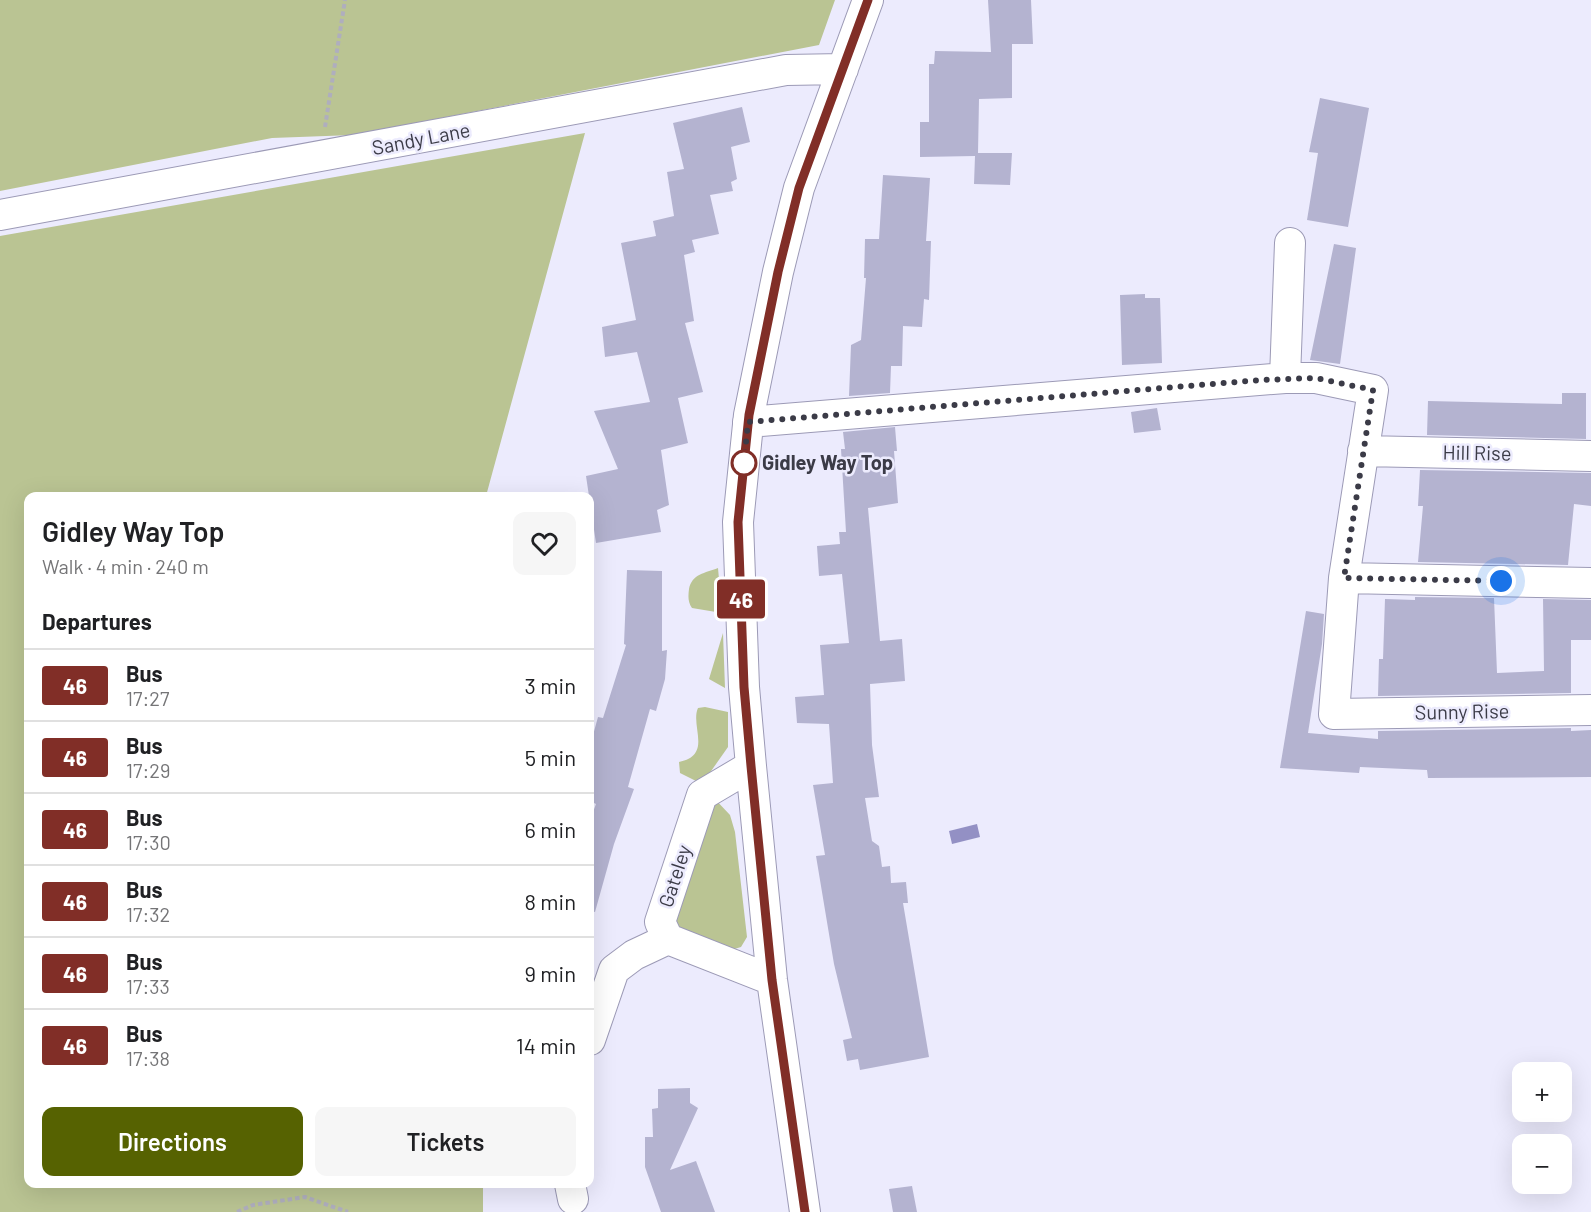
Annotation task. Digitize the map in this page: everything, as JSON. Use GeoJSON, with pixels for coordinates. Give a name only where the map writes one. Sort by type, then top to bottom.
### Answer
{"type":"FeatureCollection","features":[{"type":"Feature","properties":{"kind":"street"},"geometry":{"type":"LineString","coordinates":[[805,1212],[772,980],[751,766],[744,687],[738,522],[748,422],[768,311],[799,188],[868,0]]}},
{"type":"Feature","properties":{"kind":"street","name":"Sandy Lane"},"geometry":{"type":"LineString","coordinates":[[0,215],[321,158],[786,70],[843,69]]}},
{"type":"Feature","properties":{"kind":"street"},"geometry":{"type":"LineString","coordinates":[[1285,378],[1290,243]]}},
{"type":"Feature","properties":{"kind":"street"},"geometry":{"type":"LineString","coordinates":[[748,422],[1285,378],[1316,378],[1373,390],[1344,578],[1591,583]]}},
{"type":"Feature","properties":{"kind":"street","name":"Hill Rise"},"geometry":{"type":"LineString","coordinates":[[1363,451],[1591,456]]}},
{"type":"Feature","properties":{"kind":"street","name":"Sunny Rise"},"geometry":{"type":"LineString","coordinates":[[1344,578],[1334,714],[1591,710]]}},
{"type":"Feature","properties":{"kind":"street","name":"Gateley"},"geometry":{"type":"LineString","coordinates":[[668,939],[660,922],[702,795],[751,766]]}},
{"type":"Feature","properties":{"kind":"street"},"geometry":{"type":"LineString","coordinates":[[594,1016],[602,967],[668,939],[772,980]]}},
{"type":"Feature","properties":{"kind":"path"},"geometry":{"type":"LineString","coordinates":[[321,158],[345,0]]}},
{"type":"Feature","properties":{"kind":"path"},"geometry":{"type":"LineString","coordinates":[[237,1212],[253,1206],[305,1197],[348,1212]]}},
{"type":"Feature","properties":{"kind":"green space"},"geometry":{"type":"Polygon","coordinates":[[[0,0],[835,0],[819,45],[353,135],[272,138],[0,191],[0,0]]]}},
{"type":"Feature","properties":{"kind":"green space"},"geometry":{"type":"Polygon","coordinates":[[[585,133],[487,492],[24,492],[24,1188],[483,1188],[483,1212],[0,1212],[0,236],[585,133]]]}},
{"type":"Feature","properties":{"kind":"green space"},"geometry":{"type":"Polygon","coordinates":[[[718,568],[722,613],[692,608],[688,594],[693,580],[718,568]]]}},
{"type":"Feature","properties":{"kind":"green space"},"geometry":{"type":"Polygon","coordinates":[[[723,633],[725,688],[709,679],[723,633]]]}},
{"type":"Feature","properties":{"kind":"green space"},"geometry":{"type":"Polygon","coordinates":[[[705,707],[728,712],[728,747],[702,784],[680,773],[679,762],[689,758],[698,747],[696,715],[698,708],[705,707]]]}},
{"type":"Feature","properties":{"kind":"green space"},"geometry":{"type":"Polygon","coordinates":[[[713,797],[730,815],[735,832],[747,937],[741,947],[731,950],[685,936],[670,917],[713,797]]]}},
{"type":"Feature","properties":{"kind":"shaded area"},"geometry":{"type":"Polygon","coordinates":[[[977,824],[980,837],[952,844],[949,831],[977,824]]]}},
{"type":"Feature","properties":{"kind":"building"},"geometry":{"type":"Polygon","coordinates":[[[988,0],[1031,0],[1033,44],[1012,44],[1012,98],[979,99],[978,153],[1012,153],[1010,185],[974,184],[975,156],[920,157],[920,122],[929,122],[929,64],[934,64],[935,51],[991,52],[988,0]]]}},
{"type":"Feature","properties":{"kind":"building"},"geometry":{"type":"Polygon","coordinates":[[[1320,98],[1369,108],[1348,227],[1307,220],[1318,153],[1309,152],[1320,98]]]}},
{"type":"Feature","properties":{"kind":"building"},"geometry":{"type":"Polygon","coordinates":[[[742,107],[750,142],[731,147],[737,179],[731,182],[733,191],[710,195],[719,234],[692,240],[695,252],[684,255],[694,321],[685,323],[703,392],[678,398],[688,443],[661,450],[669,505],[657,510],[661,532],[596,543],[594,492],[588,492],[586,476],[618,469],[594,411],[650,402],[637,352],[605,357],[602,327],[636,320],[621,243],[656,236],[653,221],[674,216],[667,172],[684,169],[673,123],[742,107]]]}},
{"type":"Feature","properties":{"kind":"building"},"geometry":{"type":"Polygon","coordinates":[[[883,175],[930,178],[926,241],[931,241],[929,300],[924,299],[922,327],[903,326],[902,366],[891,366],[890,393],[849,396],[851,345],[861,340],[866,278],[864,278],[865,239],[879,239],[883,175]]]}},
{"type":"Feature","properties":{"kind":"building"},"geometry":{"type":"Polygon","coordinates":[[[1334,244],[1356,248],[1340,364],[1310,360],[1334,244]]]}},
{"type":"Feature","properties":{"kind":"building"},"geometry":{"type":"Polygon","coordinates":[[[1145,294],[1145,298],[1160,298],[1162,363],[1122,365],[1120,295],[1145,294]]]}},
{"type":"Feature","properties":{"kind":"building"},"geometry":{"type":"Polygon","coordinates":[[[1562,393],[1586,393],[1586,439],[1427,435],[1428,401],[1562,404],[1562,393]]]}},
{"type":"Feature","properties":{"kind":"building"},"geometry":{"type":"Polygon","coordinates":[[[1157,408],[1161,430],[1134,433],[1131,412],[1157,408]]]}},
{"type":"Feature","properties":{"kind":"building"},"geometry":{"type":"Polygon","coordinates":[[[895,427],[897,451],[894,451],[898,503],[868,508],[880,641],[902,639],[905,681],[870,684],[872,745],[879,797],[865,798],[872,841],[879,846],[882,867],[890,866],[891,883],[906,882],[908,903],[903,903],[929,1057],[860,1070],[858,1059],[847,1061],[843,1040],[852,1038],[834,964],[816,856],[825,855],[813,785],[833,783],[829,724],[797,723],[795,697],[824,695],[820,645],[849,643],[842,574],[819,576],[817,546],[840,544],[839,532],[846,532],[841,449],[845,449],[843,432],[895,427]]]}},
{"type":"Feature","properties":{"kind":"building"},"geometry":{"type":"Polygon","coordinates":[[[1420,470],[1591,473],[1591,506],[1574,504],[1568,565],[1418,562],[1423,506],[1418,506],[1420,470]]]}},
{"type":"Feature","properties":{"kind":"building"},"geometry":{"type":"Polygon","coordinates":[[[627,570],[662,571],[662,651],[667,650],[665,679],[656,711],[650,709],[628,787],[634,789],[614,844],[595,912],[594,732],[598,717],[603,718],[626,645],[624,644],[627,570]]]}},
{"type":"Feature","properties":{"kind":"building"},"geometry":{"type":"Polygon","coordinates":[[[1415,597],[1494,598],[1497,673],[1544,671],[1543,599],[1591,600],[1591,640],[1571,640],[1571,693],[1378,696],[1379,659],[1383,659],[1385,599],[1415,600],[1415,597]]]}},
{"type":"Feature","properties":{"kind":"building"},"geometry":{"type":"Polygon","coordinates":[[[1306,611],[1324,614],[1322,644],[1308,733],[1378,739],[1378,731],[1571,728],[1571,731],[1591,730],[1591,777],[1428,778],[1427,770],[1360,767],[1359,773],[1280,768],[1306,611]]]}},
{"type":"Feature","properties":{"kind":"building"},"geometry":{"type":"Polygon","coordinates":[[[690,1088],[690,1103],[698,1108],[670,1170],[696,1161],[715,1212],[661,1212],[645,1167],[645,1137],[653,1137],[652,1109],[658,1108],[658,1089],[690,1088]]]}},
{"type":"Feature","properties":{"kind":"building"},"geometry":{"type":"Polygon","coordinates":[[[912,1186],[917,1212],[893,1212],[889,1189],[912,1186]]]}},
{"type":"Feature","properties":{"kind":"bus line","name":"46"},"geometry":{"type":"LineString","coordinates":[[805,1212],[772,980],[751,766],[744,687],[738,522],[749,415],[768,311],[799,188],[868,0]]}},
{"type":"Feature","properties":{"kind":"place","name":"Gidley Way Top"},"geometry":{"type":"Point","coordinates":[744,463]}},
{"type":"Feature","properties":{"kind":"route"},"geometry":{"type":"LineString","coordinates":[[744,463],[748,422],[1285,378],[1316,378],[1373,390],[1344,578],[1501,581]]}}]}
